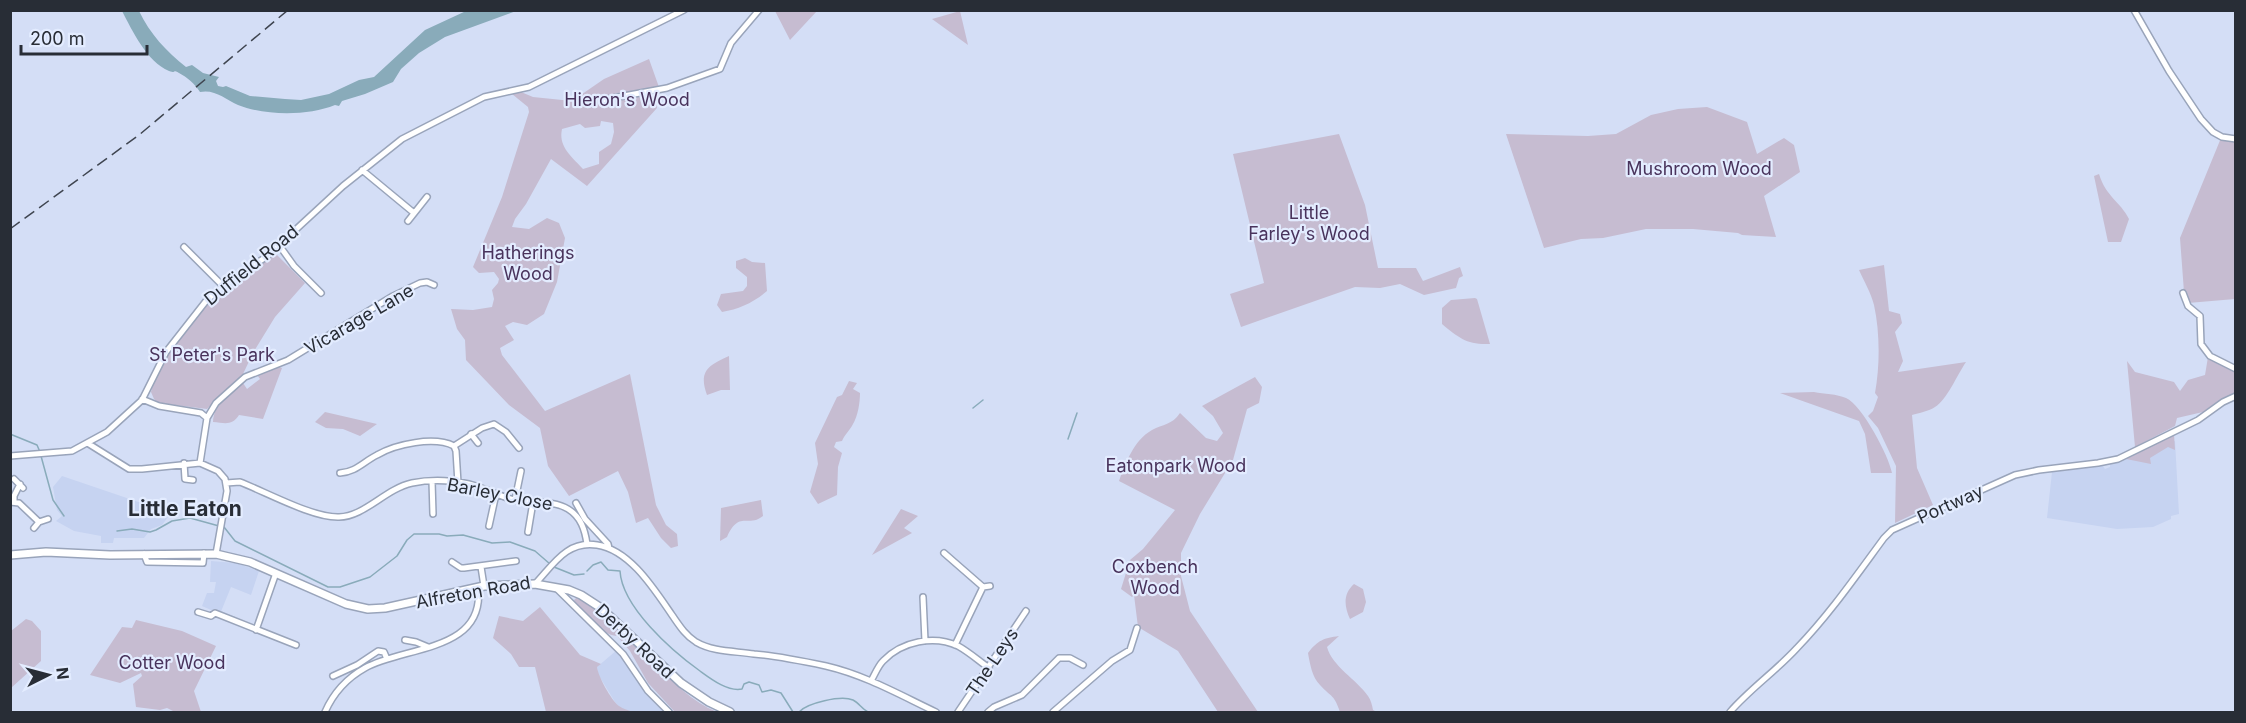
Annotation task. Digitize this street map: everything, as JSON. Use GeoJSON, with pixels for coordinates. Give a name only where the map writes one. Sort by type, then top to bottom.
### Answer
{"type":"FeatureCollection","features":[{"type":"Feature","properties":{"kind":"main road","name":"Alfreton Road"},"geometry":{"type":"LineString","coordinates":[[10,555],[46,552],[110,555],[216,554],[242,559],[346,604],[368,609],[385,608],[481,587],[535,584]]}},
{"type":"Feature","properties":{"kind":"main road","name":"Derby Road"},"geometry":{"type":"LineString","coordinates":[[535,584],[581,595],[601,608],[681,683],[703,699],[730,712]]}},
{"type":"Feature","properties":{"kind":"street","name":"Duffield Road"},"geometry":{"type":"LineString","coordinates":[[10,456],[72,451],[89,444],[107,432],[142,399],[173,342],[194,314],[223,286],[256,265],[362,170],[399,141],[484,97],[523,90],[554,76],[684,10]]}},
{"type":"Feature","properties":{"kind":"street"},"geometry":{"type":"LineString","coordinates":[[602,100],[667,88],[720,69],[733,40],[759,10]]}},
{"type":"Feature","properties":{"kind":"street"},"geometry":{"type":"LineString","coordinates":[[2133,10],[2169,71],[2207,127],[2222,137],[2235,139]]}},
{"type":"Feature","properties":{"kind":"street"},"geometry":{"type":"LineString","coordinates":[[362,170],[414,213]]}},
{"type":"Feature","properties":{"kind":"street"},"geometry":{"type":"LineString","coordinates":[[408,221],[425,199],[430,207]]}},
{"type":"Feature","properties":{"kind":"street"},"geometry":{"type":"LineString","coordinates":[[279,245],[294,266],[319,291],[322,284]]}},
{"type":"Feature","properties":{"kind":"street"},"geometry":{"type":"LineString","coordinates":[[184,247],[223,286]]}},
{"type":"Feature","properties":{"kind":"street","name":"Vicarage Lane"},"geometry":{"type":"LineString","coordinates":[[207,418],[216,404],[246,377],[288,360],[393,296],[420,283],[427,282],[434,285]]}},
{"type":"Feature","properties":{"kind":"street"},"geometry":{"type":"LineString","coordinates":[[2183,293],[2188,306],[2200,316],[2201,344],[2210,356],[2235,369]]}},
{"type":"Feature","properties":{"kind":"street","name":"Portway"},"geometry":{"type":"LineString","coordinates":[[1730,712],[1750,690],[1796,650],[1892,530],[2015,475],[2039,470],[2098,464],[2118,459],[2198,420],[2235,396]]}},
{"type":"Feature","properties":{"kind":"street"},"geometry":{"type":"LineString","coordinates":[[142,399],[159,406],[201,413],[207,418],[200,463]]}},
{"type":"Feature","properties":{"kind":"street"},"geometry":{"type":"LineString","coordinates":[[454,446],[471,434],[494,424],[506,432],[519,448]]}},
{"type":"Feature","properties":{"kind":"street"},"geometry":{"type":"LineString","coordinates":[[471,434],[478,443]]}},
{"type":"Feature","properties":{"kind":"street"},"geometry":{"type":"LineString","coordinates":[[340,473],[355,470],[397,446],[441,442],[454,446]]}},
{"type":"Feature","properties":{"kind":"street"},"geometry":{"type":"LineString","coordinates":[[89,444],[129,469],[142,470],[184,463],[200,463],[218,471],[226,483],[227,491],[218,532],[216,554]]}},
{"type":"Feature","properties":{"kind":"street"},"geometry":{"type":"LineString","coordinates":[[454,446],[457,455],[458,483]]}},
{"type":"Feature","properties":{"kind":"street"},"geometry":{"type":"LineString","coordinates":[[184,463],[185,479],[193,480]]}},
{"type":"Feature","properties":{"kind":"street"},"geometry":{"type":"LineString","coordinates":[[515,500],[521,471]]}},
{"type":"Feature","properties":{"kind":"street"},"geometry":{"type":"LineString","coordinates":[[14,479],[21,486],[12,502],[19,503],[39,522]]}},
{"type":"Feature","properties":{"kind":"street","name":"Barley Close"},"geometry":{"type":"LineString","coordinates":[[226,483],[238,482],[316,514],[340,517],[358,513],[398,488],[413,483],[458,483],[476,486],[515,500],[568,509],[584,527],[587,544]]}},
{"type":"Feature","properties":{"kind":"street"},"geometry":{"type":"LineString","coordinates":[[432,482],[433,514]]}},
{"type":"Feature","properties":{"kind":"street"},"geometry":{"type":"LineString","coordinates":[[489,526],[496,494]]}},
{"type":"Feature","properties":{"kind":"street"},"geometry":{"type":"LineString","coordinates":[[528,532],[533,502]]}},
{"type":"Feature","properties":{"kind":"street"},"geometry":{"type":"LineString","coordinates":[[576,503],[585,519],[609,548]]}},
{"type":"Feature","properties":{"kind":"street"},"geometry":{"type":"LineString","coordinates":[[34,528],[39,522],[48,519]]}},
{"type":"Feature","properties":{"kind":"street"},"geometry":{"type":"LineString","coordinates":[[587,544],[609,548],[623,557],[649,584],[683,631],[697,643],[712,649],[785,658],[846,671],[936,712]]}},
{"type":"Feature","properties":{"kind":"street","name":"Alfreton Road"},"geometry":{"type":"LineString","coordinates":[[535,584],[562,553],[573,547],[587,544]]}},
{"type":"Feature","properties":{"kind":"street"},"geometry":{"type":"LineString","coordinates":[[946,556],[982,587],[990,586]]}},
{"type":"Feature","properties":{"kind":"street"},"geometry":{"type":"LineString","coordinates":[[452,562],[460,568],[516,561]]}},
{"type":"Feature","properties":{"kind":"street"},"geometry":{"type":"LineString","coordinates":[[325,712],[335,694],[349,679],[366,667],[452,640],[464,630],[480,602],[481,567]]}},
{"type":"Feature","properties":{"kind":"street"},"geometry":{"type":"LineString","coordinates":[[256,630],[276,573]]}},
{"type":"Feature","properties":{"kind":"street"},"geometry":{"type":"LineString","coordinates":[[955,645],[982,587]]}},
{"type":"Feature","properties":{"kind":"street"},"geometry":{"type":"LineString","coordinates":[[556,588],[624,654],[648,691],[669,712]]}},
{"type":"Feature","properties":{"kind":"street"},"geometry":{"type":"LineString","coordinates":[[923,597],[925,641]]}},
{"type":"Feature","properties":{"kind":"street"},"geometry":{"type":"LineString","coordinates":[[198,612],[211,616],[215,613],[296,645]]}},
{"type":"Feature","properties":{"kind":"street","name":"The Leys"},"geometry":{"type":"LineString","coordinates":[[958,712],[1026,612]]}},
{"type":"Feature","properties":{"kind":"street"},"geometry":{"type":"LineString","coordinates":[[1053,712],[1112,662],[1130,650],[1137,628]]}},
{"type":"Feature","properties":{"kind":"street"},"geometry":{"type":"LineString","coordinates":[[405,640],[428,647]]}},
{"type":"Feature","properties":{"kind":"street"},"geometry":{"type":"LineString","coordinates":[[871,681],[882,662],[892,653],[903,647],[925,641],[941,641],[955,645],[988,668]]}},
{"type":"Feature","properties":{"kind":"street"},"geometry":{"type":"LineString","coordinates":[[333,676],[357,665],[378,651],[384,652],[387,659]]}},
{"type":"Feature","properties":{"kind":"street"},"geometry":{"type":"LineString","coordinates":[[988,712],[1022,695],[1059,658],[1070,658],[1083,665]]}},
{"type":"Feature","properties":{"kind":"shaded area"},"geometry":{"type":"Polygon","coordinates":[[[122,11],[139,11],[153,35],[172,55],[186,67],[192,65],[203,73],[219,77],[216,81],[218,86],[226,86],[250,96],[301,100],[329,94],[359,80],[374,77],[425,30],[466,11],[516,11],[445,37],[419,53],[401,69],[393,82],[342,101],[339,106],[300,113],[274,113],[249,109],[215,93],[200,92],[185,77],[161,67],[141,45],[122,11]]]}},
{"type":"Feature","properties":{"kind":"shaded area"},"geometry":{"type":"Polygon","coordinates":[[[2175,441],[2179,514],[2171,516],[2171,519],[2153,527],[2117,529],[2047,518],[2052,472],[2103,466],[2105,469],[2110,467],[2110,464],[2126,459],[2156,442],[2175,441]]]}},
{"type":"Feature","properties":{"kind":"shaded area"},"geometry":{"type":"Polygon","coordinates":[[[62,476],[171,513],[162,525],[151,529],[144,538],[114,538],[113,543],[101,543],[101,536],[74,531],[56,521],[62,516],[57,510],[53,487],[62,476]]]}},
{"type":"Feature","properties":{"kind":"shaded area"},"geometry":{"type":"Polygon","coordinates":[[[211,561],[236,563],[259,571],[251,595],[231,587],[220,614],[202,606],[207,593],[214,593],[216,582],[210,582],[211,561]]]}},
{"type":"Feature","properties":{"kind":"shaded area"},"geometry":{"type":"Polygon","coordinates":[[[617,650],[643,689],[666,712],[633,712],[620,708],[615,702],[598,674],[597,667],[617,650]]]}},
{"type":"Feature","properties":{"kind":"green space"},"geometry":{"type":"Polygon","coordinates":[[[775,11],[817,11],[790,40],[775,11]]]}},
{"type":"Feature","properties":{"kind":"green space"},"geometry":{"type":"Polygon","coordinates":[[[960,11],[968,45],[932,19],[960,11]]]}},
{"type":"Feature","properties":{"kind":"green space"},"geometry":{"type":"Polygon","coordinates":[[[649,59],[660,90],[654,93],[657,108],[587,186],[551,159],[512,227],[529,229],[547,218],[559,223],[565,238],[557,282],[544,314],[527,325],[513,322],[505,326],[514,340],[500,348],[502,355],[545,411],[630,374],[656,505],[666,525],[677,534],[678,546],[671,548],[661,538],[648,518],[636,523],[628,492],[618,471],[569,496],[548,466],[540,428],[509,405],[466,360],[465,340],[457,329],[451,309],[473,310],[492,307],[494,299],[492,290],[499,279],[494,272],[479,273],[473,267],[502,197],[529,112],[528,107],[512,94],[521,92],[533,97],[572,101],[604,79],[649,59]],[[601,121],[600,126],[585,128],[580,124],[562,129],[564,146],[583,169],[599,164],[599,152],[611,144],[614,132],[613,123],[601,121]]]}},
{"type":"Feature","properties":{"kind":"green space","name":"Mushroom Wood"},"geometry":{"type":"Polygon","coordinates":[[[1707,107],[1747,122],[1757,154],[1784,138],[1794,145],[1800,172],[1764,196],[1776,237],[1693,229],[1646,229],[1603,238],[1581,239],[1544,248],[1506,134],[1588,136],[1616,134],[1651,115],[1678,109],[1707,107]]]}},
{"type":"Feature","properties":{"kind":"green space","name":"Little Farley's Wood"},"geometry":{"type":"Polygon","coordinates":[[[1339,134],[1365,205],[1378,268],[1416,268],[1423,281],[1460,267],[1463,276],[1459,278],[1456,288],[1424,295],[1400,284],[1380,288],[1355,287],[1241,327],[1230,294],[1264,283],[1233,154],[1339,134]]]}},
{"type":"Feature","properties":{"kind":"green space"},"geometry":{"type":"Polygon","coordinates":[[[2221,138],[2235,140],[2235,299],[2188,303],[2184,292],[2180,238],[2221,138]]]}},
{"type":"Feature","properties":{"kind":"green space"},"geometry":{"type":"Polygon","coordinates":[[[2099,174],[2109,194],[2129,219],[2121,242],[2108,242],[2094,176],[2099,174]]]}},
{"type":"Feature","properties":{"kind":"green space","name":"St Peter's Park"},"geometry":{"type":"Polygon","coordinates":[[[275,253],[305,283],[275,317],[243,374],[207,409],[159,403],[154,399],[151,392],[155,379],[187,325],[218,293],[275,253]]]}},
{"type":"Feature","properties":{"kind":"green space"},"geometry":{"type":"Polygon","coordinates":[[[745,258],[752,262],[765,263],[767,291],[746,305],[722,312],[717,305],[721,294],[743,291],[747,286],[747,277],[736,268],[736,261],[745,258]]]}},
{"type":"Feature","properties":{"kind":"green space"},"geometry":{"type":"Polygon","coordinates":[[[1884,265],[1889,311],[1900,314],[1902,323],[1895,332],[1903,361],[1898,372],[1966,362],[1939,404],[1930,410],[1912,415],[1917,468],[1933,505],[1895,523],[1896,466],[1878,428],[1868,416],[1873,411],[1878,397],[1875,393],[1878,338],[1874,305],[1859,270],[1884,265]]]}},
{"type":"Feature","properties":{"kind":"green space"},"geometry":{"type":"Polygon","coordinates":[[[1475,298],[1490,344],[1464,340],[1442,324],[1442,308],[1451,300],[1475,298]]]}},
{"type":"Feature","properties":{"kind":"green space"},"geometry":{"type":"Polygon","coordinates":[[[729,356],[730,390],[721,390],[707,395],[704,380],[707,370],[729,356]]]}},
{"type":"Feature","properties":{"kind":"green space"},"geometry":{"type":"Polygon","coordinates":[[[2208,357],[2235,372],[2235,393],[2223,398],[2203,412],[2177,418],[2175,426],[2135,447],[2127,361],[2135,372],[2174,382],[2180,391],[2188,380],[2205,375],[2208,357]]]}},
{"type":"Feature","properties":{"kind":"green space"},"geometry":{"type":"Polygon","coordinates":[[[277,366],[282,368],[263,419],[239,415],[231,422],[213,422],[216,409],[228,395],[243,383],[247,389],[260,379],[257,375],[277,366]]]}},
{"type":"Feature","properties":{"kind":"green space"},"geometry":{"type":"Polygon","coordinates":[[[1255,377],[1262,387],[1259,403],[1247,409],[1233,460],[1200,514],[1181,553],[1181,576],[1190,611],[1258,712],[1218,712],[1178,651],[1138,627],[1134,595],[1132,597],[1121,589],[1130,560],[1143,549],[1175,510],[1119,481],[1131,453],[1140,440],[1152,430],[1174,420],[1180,413],[1206,438],[1217,441],[1223,433],[1213,416],[1202,406],[1255,377]]]}},
{"type":"Feature","properties":{"kind":"green space"},"geometry":{"type":"Polygon","coordinates":[[[849,381],[857,383],[853,389],[860,393],[860,401],[853,424],[842,441],[836,442],[834,447],[842,453],[838,467],[837,495],[818,504],[810,492],[818,464],[815,443],[837,397],[842,395],[849,381]]]}},
{"type":"Feature","properties":{"kind":"green space"},"geometry":{"type":"Polygon","coordinates":[[[1814,392],[1846,398],[1860,410],[1886,455],[1892,473],[1871,473],[1865,434],[1859,421],[1780,393],[1814,392]]]}},
{"type":"Feature","properties":{"kind":"green space"},"geometry":{"type":"Polygon","coordinates":[[[325,412],[377,424],[360,436],[343,429],[326,428],[315,422],[325,412]]]}},
{"type":"Feature","properties":{"kind":"green space"},"geometry":{"type":"Polygon","coordinates":[[[2174,434],[2175,450],[2168,447],[2150,458],[2151,464],[2126,459],[2174,434]]]}},
{"type":"Feature","properties":{"kind":"green space"},"geometry":{"type":"Polygon","coordinates":[[[761,500],[763,516],[753,521],[736,524],[727,537],[720,541],[721,508],[761,500]]]}},
{"type":"Feature","properties":{"kind":"green space"},"geometry":{"type":"Polygon","coordinates":[[[901,509],[918,516],[904,528],[912,533],[872,555],[901,509]]]}},
{"type":"Feature","properties":{"kind":"green space"},"geometry":{"type":"Polygon","coordinates":[[[1354,584],[1363,589],[1366,602],[1363,612],[1350,619],[1346,600],[1354,584]]]}},
{"type":"Feature","properties":{"kind":"green space"},"geometry":{"type":"Polygon","coordinates":[[[577,597],[596,607],[617,623],[684,691],[699,703],[717,712],[675,712],[648,683],[630,651],[617,636],[605,632],[576,605],[574,600],[577,597]]]}},
{"type":"Feature","properties":{"kind":"green space"},"geometry":{"type":"Polygon","coordinates":[[[540,607],[580,655],[601,664],[597,667],[598,671],[609,693],[619,706],[633,712],[546,712],[535,667],[519,667],[511,654],[493,638],[499,616],[523,621],[540,607]]]}},
{"type":"Feature","properties":{"kind":"green space"},"geometry":{"type":"Polygon","coordinates":[[[26,619],[32,621],[41,631],[41,661],[11,688],[11,631],[26,619]]]}},
{"type":"Feature","properties":{"kind":"green space","name":"Cotter Wood"},"geometry":{"type":"Polygon","coordinates":[[[136,620],[182,631],[216,646],[194,691],[201,712],[175,712],[167,708],[160,710],[136,707],[133,684],[142,676],[141,673],[120,683],[90,675],[122,627],[132,628],[136,620]]]}},
{"type":"Feature","properties":{"kind":"green space"},"geometry":{"type":"Polygon","coordinates":[[[1339,636],[1327,647],[1330,654],[1339,667],[1363,690],[1370,699],[1373,710],[1377,712],[1340,712],[1334,699],[1315,678],[1308,653],[1322,640],[1339,636]]]}},
{"type":"Feature","properties":{"kind":"waterway"},"geometry":{"type":"LineString","coordinates":[[973,408],[983,400]]}},
{"type":"Feature","properties":{"kind":"waterway"},"geometry":{"type":"LineString","coordinates":[[1068,439],[1077,413]]}},
{"type":"Feature","properties":{"kind":"waterway"},"geometry":{"type":"LineString","coordinates":[[10,434],[37,445],[40,452]]}},
{"type":"Feature","properties":{"kind":"waterway"},"geometry":{"type":"LineString","coordinates":[[41,456],[53,500],[64,516]]}},
{"type":"Feature","properties":{"kind":"waterway"},"geometry":{"type":"LineString","coordinates":[[117,531],[132,529],[150,532],[172,521],[190,518],[219,526]]}},
{"type":"Feature","properties":{"kind":"waterway"},"geometry":{"type":"LineString","coordinates":[[224,527],[235,541],[328,587],[340,587],[370,577],[397,556],[407,540],[414,534],[463,535],[492,543],[510,542],[535,551],[550,564]]}},
{"type":"Feature","properties":{"kind":"waterway"},"geometry":{"type":"LineString","coordinates":[[587,571],[593,565],[601,562],[608,570],[620,571],[629,599],[650,627],[676,652],[709,678],[731,689],[742,689],[744,684],[749,682],[759,685],[762,692],[771,690],[781,693],[793,712]]}},
{"type":"Feature","properties":{"kind":"waterway"},"geometry":{"type":"LineString","coordinates":[[554,567],[574,575],[584,574]]}},
{"type":"Feature","properties":{"kind":"waterway"},"geometry":{"type":"LineString","coordinates":[[799,712],[816,703],[841,698],[853,700],[868,712]]}},
{"type":"Feature","properties":{"kind":"railway"},"geometry":{"type":"LineString","coordinates":[[10,229],[139,135],[288,10]]}},
{"type":"Feature","properties":{"kind":"district","name":"Little Eaton"},"geometry":{"type":"Point","coordinates":[185,508]}},
{"type":"Feature","properties":{"kind":"park label","name":"Hieron's Wood"},"geometry":{"type":"Point","coordinates":[627,99]}},
{"type":"Feature","properties":{"kind":"park label","name":"Hatherings Wood"},"geometry":{"type":"Point","coordinates":[528,262]}},
{"type":"Feature","properties":{"kind":"park label","name":"Eatonpark Wood"},"geometry":{"type":"Point","coordinates":[1176,465]}},
{"type":"Feature","properties":{"kind":"park label","name":"Coxbench Wood"},"geometry":{"type":"Point","coordinates":[1155,576]}}]}
